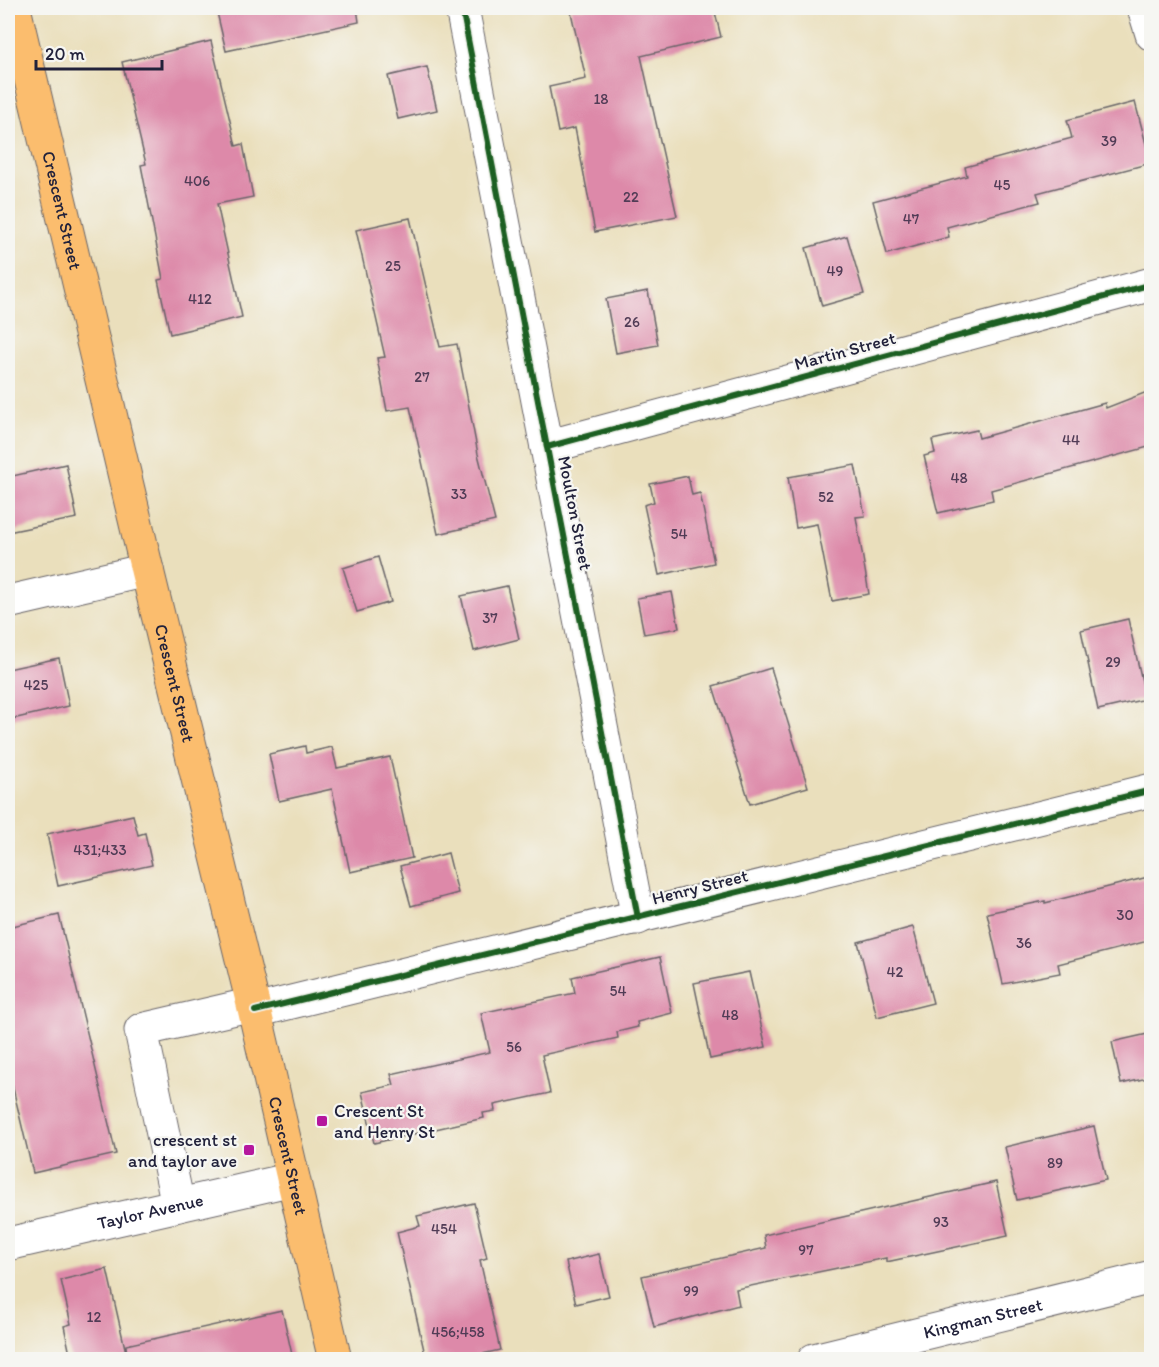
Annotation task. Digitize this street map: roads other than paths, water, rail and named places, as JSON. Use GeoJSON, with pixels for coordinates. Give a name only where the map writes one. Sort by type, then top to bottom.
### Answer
{"type":"FeatureCollection","features":[{"type":"Feature","properties":{"kind":"main road","name":"Crescent Street"},"geometry":{"type":"LineString","coordinates":[[13,15],[254,1008],[335,1359]]}},
{"type":"Feature","properties":{"kind":"street","name":"Moulton Street"},"geometry":{"type":"LineString","coordinates":[[462,8],[638,918]]}},
{"type":"Feature","properties":{"kind":"street"},"geometry":{"type":"LineString","coordinates":[[1144,8],[1152,34]]}},
{"type":"Feature","properties":{"kind":"street","name":"Martin Street"},"geometry":{"type":"LineString","coordinates":[[547,447],[1152,284]]}},
{"type":"Feature","properties":{"kind":"street"},"geometry":{"type":"LineString","coordinates":[[8,602],[147,570]]}},
{"type":"Feature","properties":{"kind":"street","name":"Henry Street"},"geometry":{"type":"LineString","coordinates":[[178,1205],[141,1030],[254,1008],[638,918],[1152,790]]}},
{"type":"Feature","properties":{"kind":"street","name":"Taylor Avenue"},"geometry":{"type":"LineString","coordinates":[[8,1244],[293,1179]]}},
{"type":"Feature","properties":{"kind":"street","name":"Kingman Street"},"geometry":{"type":"LineString","coordinates":[[814,1359],[1152,1277]]}},
{"type":"Feature","properties":{"kind":"place","name":"Crescent St and Henry St"},"geometry":{"type":"Point","coordinates":[322,1121]}},
{"type":"Feature","properties":{"kind":"place","name":"crescent st and taylor ave"},"geometry":{"type":"Point","coordinates":[249,1150]}}]}
